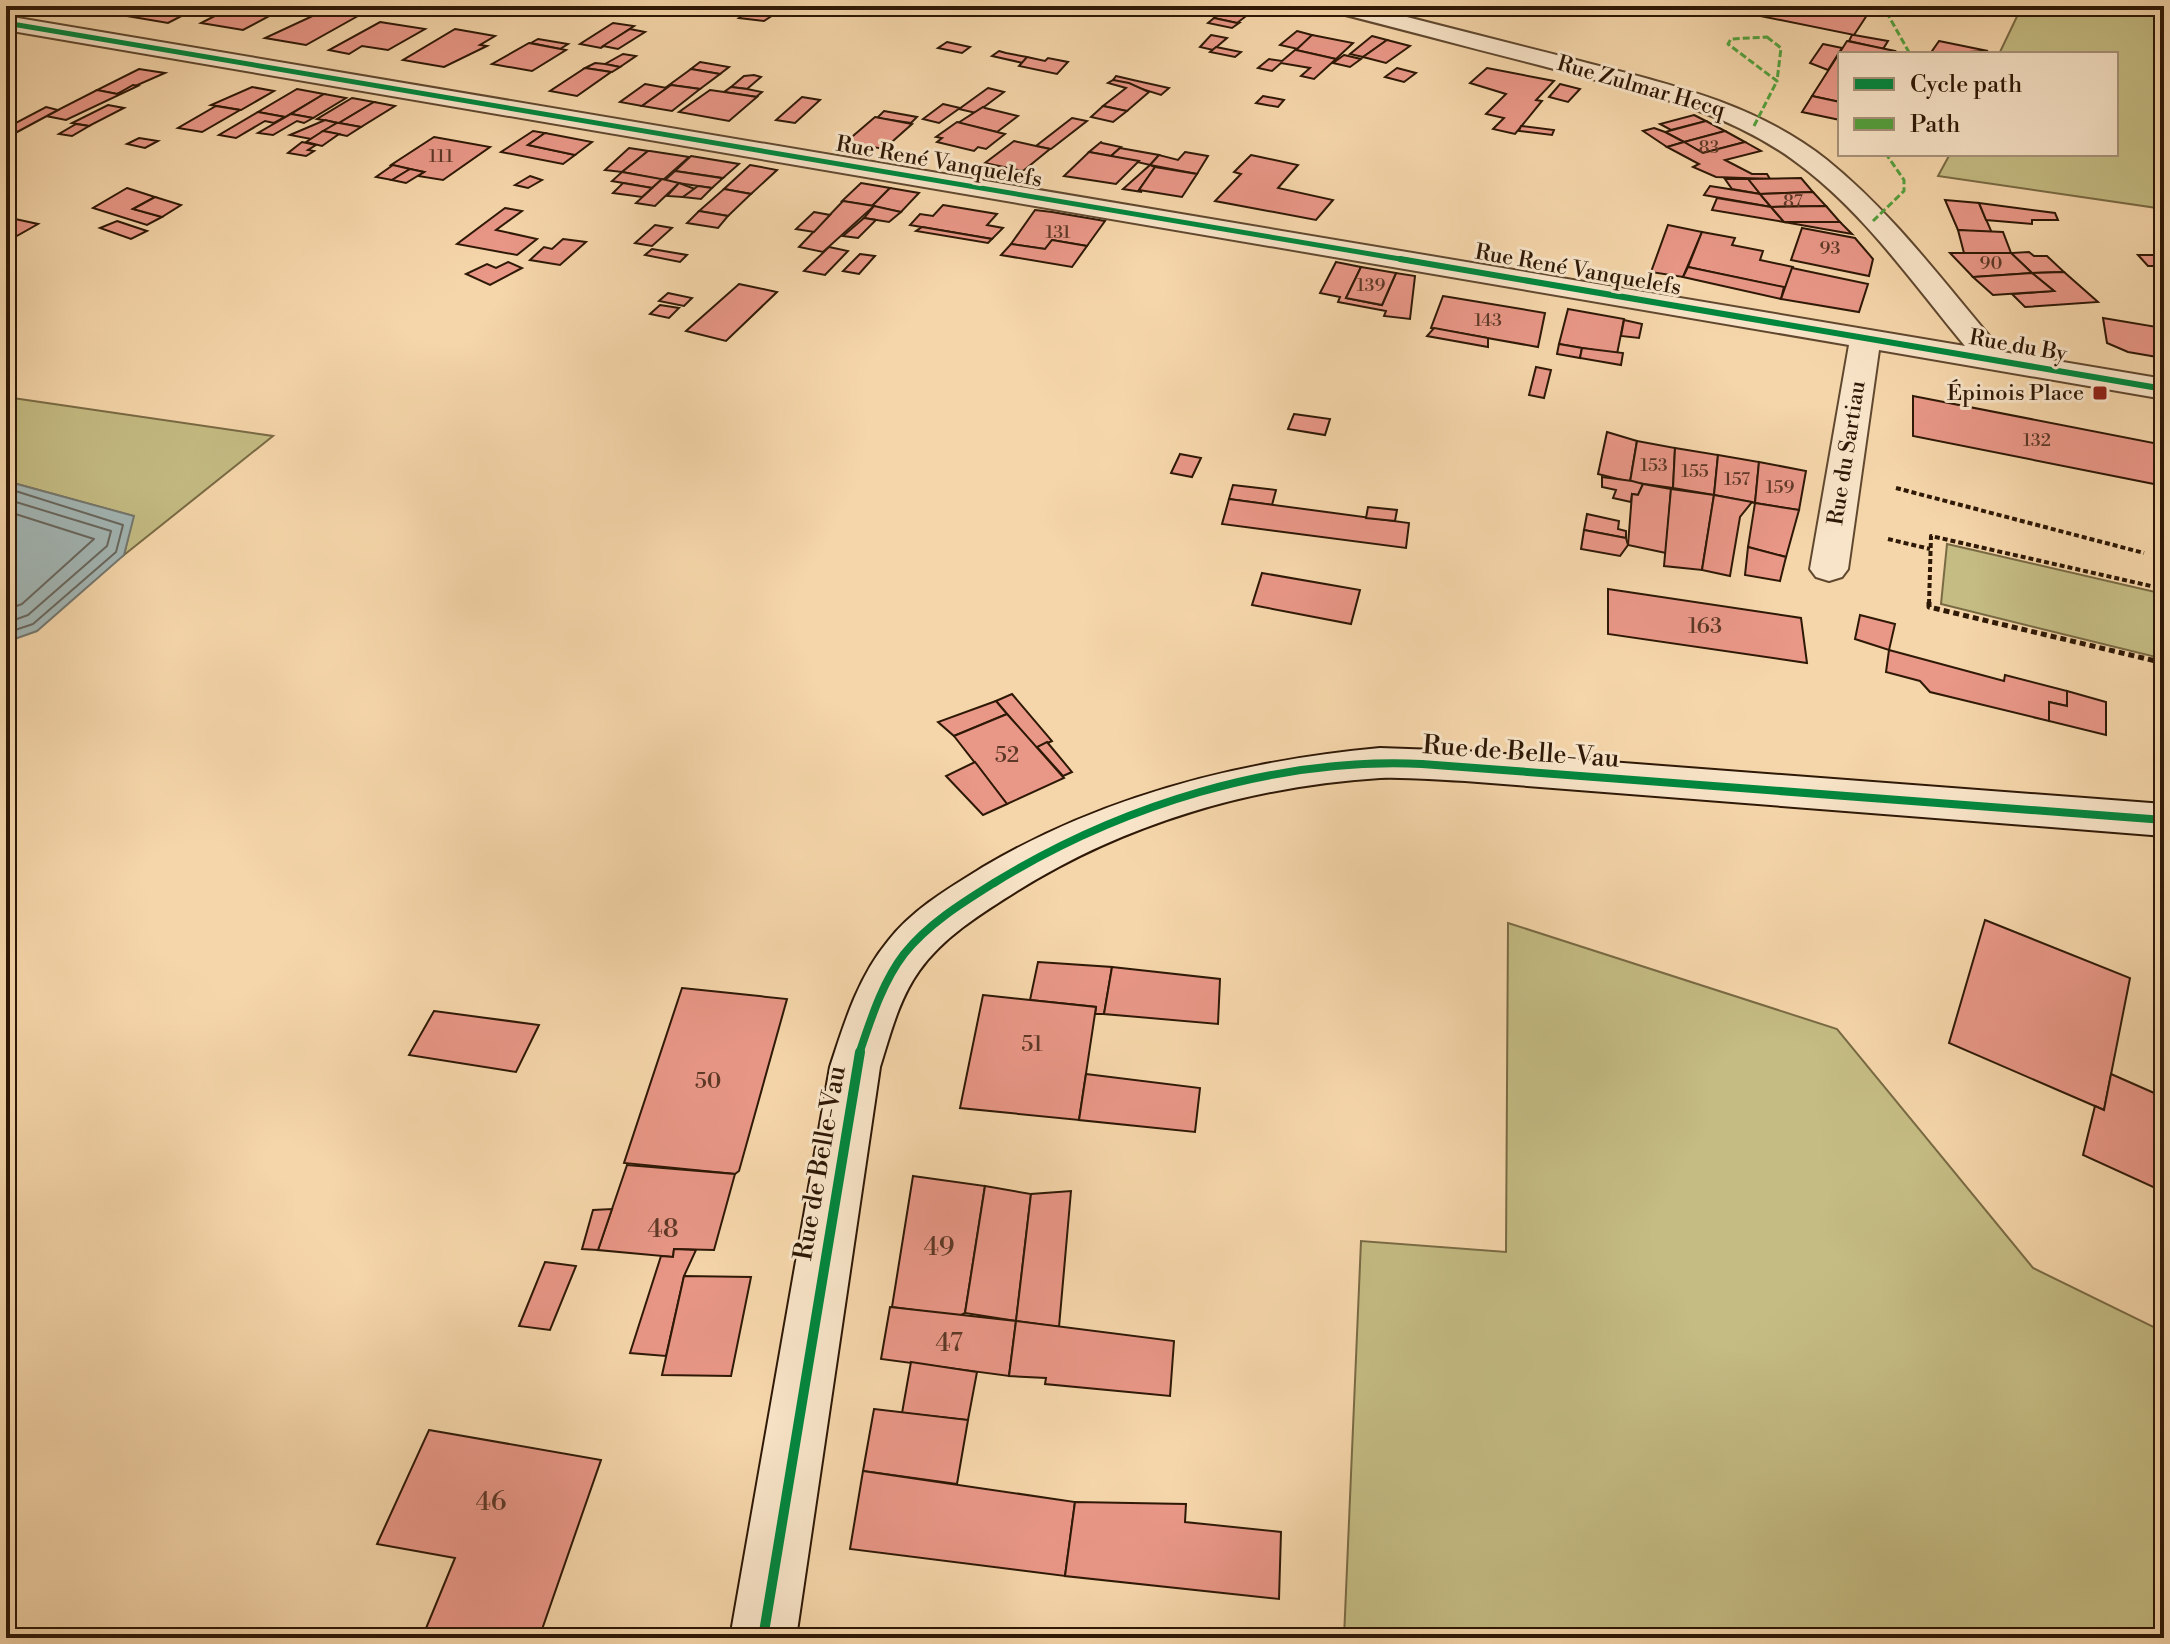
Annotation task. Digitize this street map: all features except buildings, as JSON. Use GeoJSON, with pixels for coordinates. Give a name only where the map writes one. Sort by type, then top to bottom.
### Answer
{"type":"FeatureCollection","features":[{"type":"Feature","properties":{"kind":"street","name":"Rue Zulmar Hecq"},"geometry":{"type":"LineString","coordinates":[[1338,6],[1662,89],[1731,113],[1816,164],[1852,196],[1994,361]]}},
{"type":"Feature","properties":{"kind":"street","name":"Rue René Vanquelefs"},"geometry":{"type":"LineString","coordinates":[[6,23],[1866,336]]}},
{"type":"Feature","properties":{"kind":"street","name":"Rue du By"},"geometry":{"type":"LineString","coordinates":[[1866,336],[2164,389]]}},
{"type":"Feature","properties":{"kind":"street","name":"Rue du Sartiau"},"geometry":{"type":"LineString","coordinates":[[1829,569],[1866,336]]}},
{"type":"Feature","properties":{"kind":"street","name":"Rue de Belle-Vau"},"geometry":{"type":"LineString","coordinates":[[763,1638],[855,1067],[879,996],[913,944],[961,903],[1038,856],[1124,816],[1209,791],[1301,771],[1383,763],[1465,766],[2164,820]]}},
{"type":"Feature","properties":{"kind":"path"},"geometry":{"type":"LineString","coordinates":[[1844,474],[2144,553]]}},
{"type":"Feature","properties":{"kind":"path"},"geometry":{"type":"LineString","coordinates":[[2164,589],[1931,536],[1929,607],[2164,663]]}},
{"type":"Feature","properties":{"kind":"shaded area"},"geometry":{"type":"Polygon","coordinates":[[[1452,6],[1598,6],[1525,14],[1452,6]]]}},
{"type":"Feature","properties":{"kind":"shaded area"},"geometry":{"type":"Polygon","coordinates":[[[2022,6],[2164,6],[2164,209],[1938,176],[1949,156],[2118,156],[2118,52],[2000,52],[2022,6]]]}},
{"type":"Feature","properties":{"kind":"shaded area"},"geometry":{"type":"Polygon","coordinates":[[[6,397],[273,436],[124,555],[133,516],[6,481],[6,397]]]}},
{"type":"Feature","properties":{"kind":"shaded area"},"geometry":{"type":"Polygon","coordinates":[[[1947,544],[2164,594],[2164,659],[1941,604],[1947,544]]]}},
{"type":"Feature","properties":{"kind":"shaded area"},"geometry":{"type":"Polygon","coordinates":[[[1508,923],[1837,1029],[2033,1268],[2164,1332],[2164,1638],[1344,1638],[1361,1241],[1506,1252],[1508,923]]]}},
{"type":"Feature","properties":{"kind":"water"},"geometry":{"type":"Polygon","coordinates":[[[6,481],[134,516],[124,555],[37,631],[6,642],[6,481]]]}},
{"type":"Feature","properties":{"kind":"marked path"},"geometry":{"type":"LineString","coordinates":[[1896,6],[1887,13],[1909,52]]}},
{"type":"Feature","properties":{"kind":"marked path"},"geometry":{"type":"LineString","coordinates":[[1754,126],[1775,89],[1777,81],[1779,72],[1781,48],[1767,37],[1731,39],[1728,44],[1733,50],[1745,60],[1765,72],[1772,77],[1778,82]]}},
{"type":"Feature","properties":{"kind":"marked path"},"geometry":{"type":"LineString","coordinates":[[1873,221],[1904,191],[1904,180],[1887,156]]}},
{"type":"Feature","properties":{"kind":"cycle path"},"geometry":{"type":"LineString","coordinates":[[6,23],[2164,389]]}},
{"type":"Feature","properties":{"kind":"cycle path"},"geometry":{"type":"LineString","coordinates":[[763,1638],[855,1067],[878,1002],[903,956],[947,914],[1007,875],[1094,830],[1186,797],[1282,775],[1380,763],[1465,766],[2164,820]]}},
{"type":"Feature","properties":{"kind":"place","name":"Épinois Place"},"geometry":{"type":"Point","coordinates":[2100,393]}}]}
